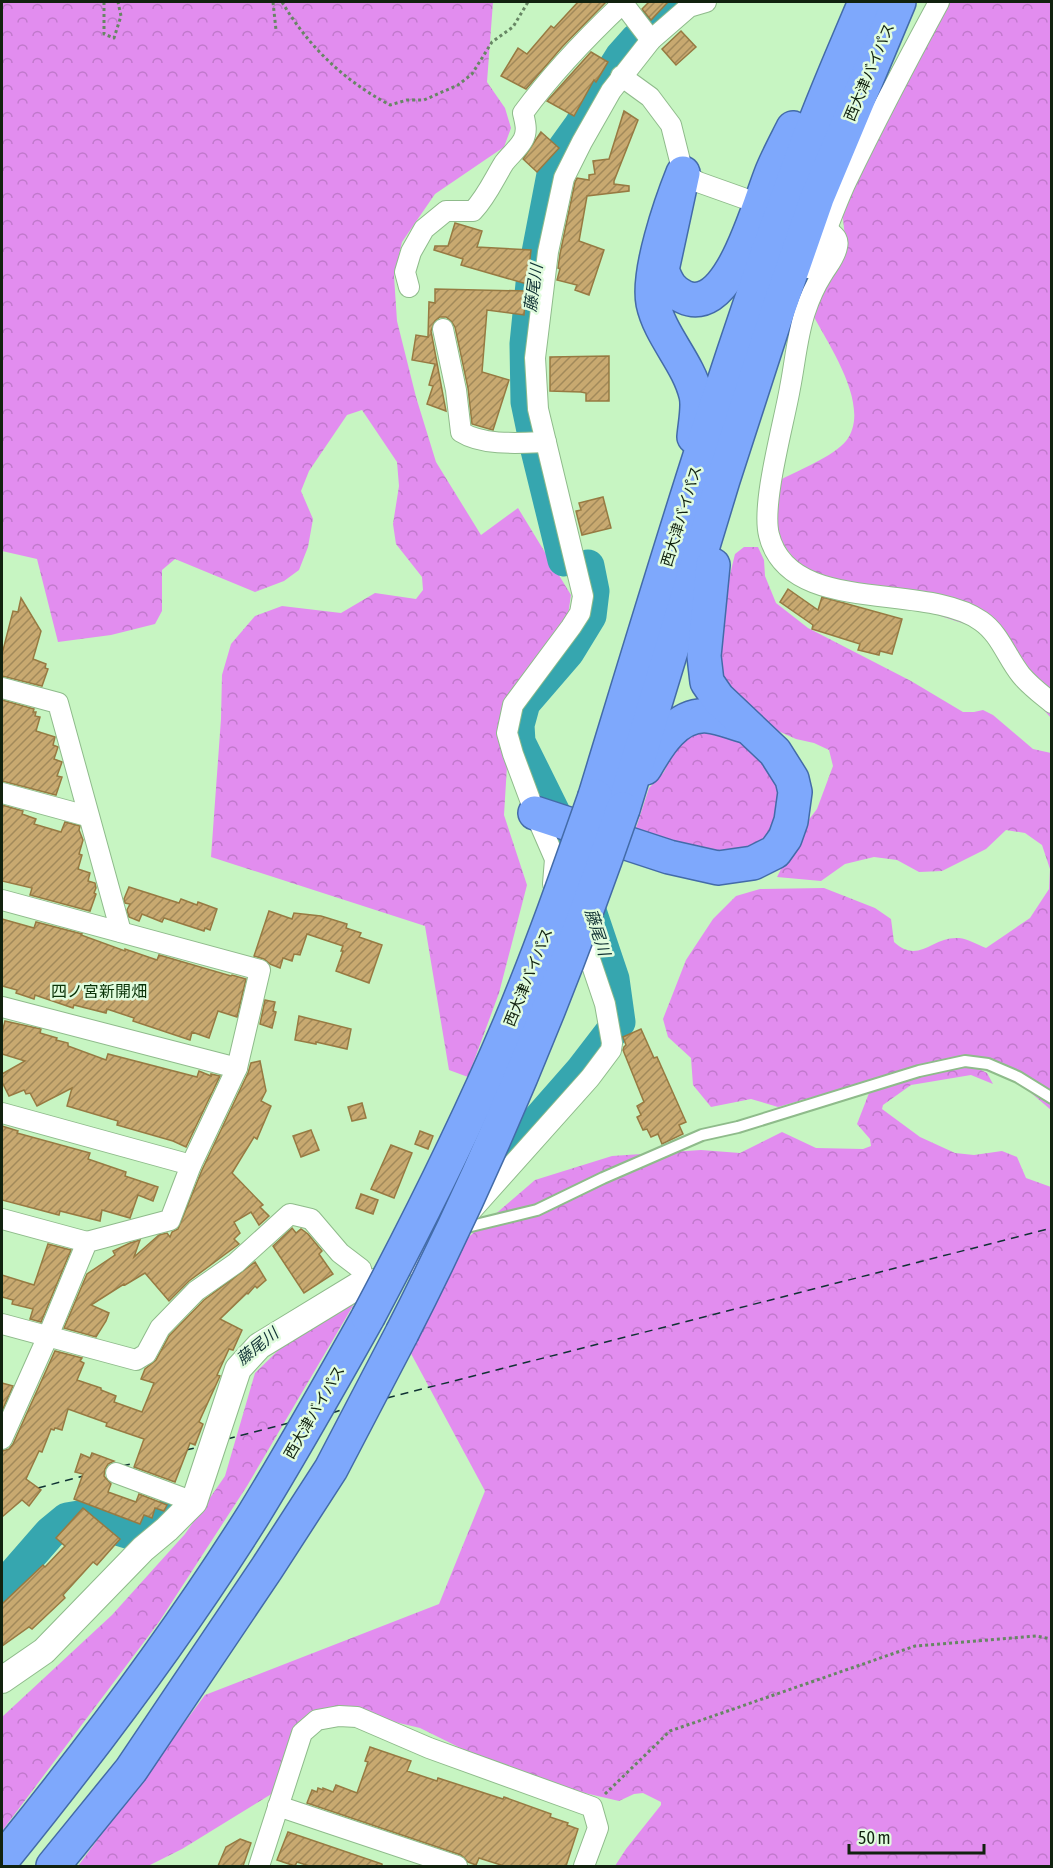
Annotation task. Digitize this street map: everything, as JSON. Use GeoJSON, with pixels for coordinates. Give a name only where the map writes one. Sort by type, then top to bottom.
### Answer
{"type":"FeatureCollection","features":[{"type":"Feature","properties":{"kind":"highway"},"geometry":{"type":"LineString","coordinates":[[683,173],[662,270],[667,283],[675,293],[689,300],[705,297],[718,290],[733,272],[773,169],[857,2]]}},
{"type":"Feature","properties":{"kind":"highway","name":"西大津バイパス"},"geometry":{"type":"LineString","coordinates":[[53,1866],[131,1770],[331,1469],[473,1188],[538,1038],[596,886],[609,802],[707,480],[752,295],[802,156],[865,2]]}},
{"type":"Feature","properties":{"kind":"highway","name":"西大津バイパス"},"geometry":{"type":"LineString","coordinates":[[707,480],[793,267],[817,198],[899,2]]}},
{"type":"Feature","properties":{"kind":"highway"},"geometry":{"type":"LineString","coordinates":[[538,814],[669,857],[718,868],[753,863],[775,852],[785,838],[791,821],[795,792],[792,779],[775,752],[718,699],[707,682],[704,656],[707,480],[697,397],[689,373],[653,304],[652,283],[668,208],[683,173]]}},
{"type":"Feature","properties":{"kind":"highway"},"geometry":{"type":"LineString","coordinates":[[609,802],[653,754],[664,737],[685,720],[706,716],[746,727]]}},
{"type":"Feature","properties":{"kind":"highway","name":"西大津バイパス"},"geometry":{"type":"LineString","coordinates":[[2,1860],[99,1737],[210,1581],[287,1459],[368,1317],[441,1174],[509,1026],[538,952],[609,802]]}},
{"type":"Feature","properties":{"kind":"street"},"geometry":{"type":"LineString","coordinates":[[409,287],[405,273],[411,252],[424,229],[446,211],[473,211],[492,187],[505,162],[523,140],[526,128],[523,113],[541,88],[585,39],[622,2],[651,40]]}},
{"type":"Feature","properties":{"kind":"street"},"geometry":{"type":"LineString","coordinates":[[2,1680],[44,1651],[143,1549],[194,1502],[238,1369],[259,1346],[364,1282],[391,1274],[417,1262],[459,1229],[477,1203],[590,1078],[611,1050],[605,1004],[555,860],[513,754],[507,733],[513,705],[571,627],[580,613],[584,596],[538,442],[535,299],[564,178],[582,142],[621,76],[651,40],[689,8],[706,2]]}},
{"type":"Feature","properties":{"kind":"street"},"geometry":{"type":"LineString","coordinates":[[793,267],[808,268],[815,256],[833,209],[867,138],[939,2]]}},
{"type":"Feature","properties":{"kind":"street"},"geometry":{"type":"LineString","coordinates":[[621,76],[650,98],[671,125],[683,173],[698,182],[743,198]]}},
{"type":"Feature","properties":{"kind":"street"},"geometry":{"type":"LineString","coordinates":[[830,232],[836,237],[838,244],[805,314],[773,474],[766,520],[769,538],[780,559],[795,573],[811,582],[830,588],[940,604],[964,611],[981,621],[993,632],[1021,675],[1052,703]]}},
{"type":"Feature","properties":{"kind":"street"},"geometry":{"type":"LineString","coordinates":[[442,329],[456,390],[461,432],[469,437],[509,443],[538,442]]}},
{"type":"Feature","properties":{"kind":"street"},"geometry":{"type":"LineString","coordinates":[[2,688],[58,703],[87,816],[121,932]]}},
{"type":"Feature","properties":{"kind":"street"},"geometry":{"type":"LineString","coordinates":[[2,793],[87,816]]}},
{"type":"Feature","properties":{"kind":"street"},"geometry":{"type":"LineString","coordinates":[[391,1274],[404,1238],[491,1060],[553,887],[555,860]]}},
{"type":"Feature","properties":{"kind":"street"},"geometry":{"type":"LineString","coordinates":[[2,900],[260,970],[237,1068],[191,1165],[170,1220],[87,1242],[2,1218]]}},
{"type":"Feature","properties":{"kind":"street"},"geometry":{"type":"LineString","coordinates":[[2,1006],[237,1068]]}},
{"type":"Feature","properties":{"kind":"street"},"geometry":{"type":"LineString","coordinates":[[2,1113],[191,1165]]}},
{"type":"Feature","properties":{"kind":"street"},"geometry":{"type":"LineString","coordinates":[[2,1324],[136,1360],[146,1354],[160,1328],[196,1291],[236,1263],[290,1214],[311,1219],[340,1253],[361,1269],[364,1282]]}},
{"type":"Feature","properties":{"kind":"street"},"geometry":{"type":"LineString","coordinates":[[3,1435],[87,1242]]}},
{"type":"Feature","properties":{"kind":"street"},"geometry":{"type":"LineString","coordinates":[[116,1473],[194,1502]]}},
{"type":"Feature","properties":{"kind":"street"},"geometry":{"type":"LineString","coordinates":[[259,1866],[302,1733],[316,1720],[339,1716],[357,1717],[429,1748],[592,1807],[598,1828],[584,1866]]}},
{"type":"Feature","properties":{"kind":"street"},"geometry":{"type":"LineString","coordinates":[[278,1806],[457,1866]]}},
{"type":"Feature","properties":{"kind":"lane"},"geometry":{"type":"LineString","coordinates":[[459,1229],[537,1210],[603,1178],[702,1136],[919,1071],[965,1061],[988,1064],[1018,1077],[1052,1098]]}},
{"type":"Feature","properties":{"kind":"path"},"geometry":{"type":"LineString","coordinates":[[104,2],[104,34],[114,38],[121,16],[118,2]]}},
{"type":"Feature","properties":{"kind":"path"},"geometry":{"type":"LineString","coordinates":[[273,2],[276,30]]}},
{"type":"Feature","properties":{"kind":"path"},"geometry":{"type":"LineString","coordinates":[[282,2],[298,28],[338,72],[390,105],[407,100],[424,100],[458,85],[472,74],[492,42],[513,27],[528,2]]}},
{"type":"Feature","properties":{"kind":"path"},"geometry":{"type":"LineString","coordinates":[[592,1807],[670,1731],[915,1646],[1036,1636],[1052,1639]]}},
{"type":"Feature","properties":{"kind":"green space"},"geometry":{"type":"Polygon","coordinates":[[[2,2],[493,2],[487,82],[505,108],[511,128],[504,147],[435,194],[402,242],[394,276],[397,321],[416,397],[436,462],[481,535],[518,508],[571,595],[568,615],[500,734],[507,766],[504,815],[527,885],[499,993],[468,1077],[449,1070],[425,926],[211,857],[222,675],[231,644],[255,616],[282,606],[341,613],[375,593],[416,599],[423,590],[422,577],[396,544],[393,524],[399,486],[397,462],[362,410],[347,415],[309,471],[301,491],[313,519],[308,547],[299,570],[284,581],[255,592],[175,559],[162,570],[162,611],[155,624],[111,635],[58,642],[37,559],[2,551],[2,2]]]}},
{"type":"Feature","properties":{"kind":"green space"},"geometry":{"type":"Polygon","coordinates":[[[947,2],[1051,2],[1051,718],[1014,677],[1016,654],[971,626],[806,572],[786,548],[776,520],[782,479],[841,447],[853,427],[852,395],[846,378],[814,317],[826,281],[845,237],[842,210],[853,178],[882,133],[947,2]]]}},
{"type":"Feature","properties":{"kind":"green space"},"geometry":{"type":"Polygon","coordinates":[[[744,547],[758,547],[764,560],[765,576],[776,603],[808,628],[911,681],[963,712],[983,710],[993,715],[1033,749],[1051,753],[1051,1110],[1016,1080],[971,1060],[939,1061],[778,1107],[751,1099],[711,1107],[693,1085],[691,1058],[668,1037],[663,1019],[686,960],[713,919],[736,896],[760,889],[824,888],[875,908],[891,919],[894,942],[911,951],[926,948],[941,941],[959,938],[986,948],[1030,918],[1049,889],[1050,869],[1042,845],[1025,833],[1006,830],[986,849],[942,871],[919,872],[897,860],[874,857],[845,864],[821,881],[777,877],[801,830],[817,809],[833,766],[829,750],[767,726],[738,705],[717,668],[725,595],[735,554],[744,547]]]}},
{"type":"Feature","properties":{"kind":"green space"},"geometry":{"type":"Polygon","coordinates":[[[710,723],[761,753],[779,785],[778,815],[769,834],[748,849],[723,854],[693,851],[635,831],[649,788],[664,772],[683,731],[710,723]]]}},
{"type":"Feature","properties":{"kind":"green space"},"geometry":{"type":"Polygon","coordinates":[[[973,1066],[987,1073],[993,1084],[971,1075],[911,1085],[883,1105],[882,1109],[920,1137],[955,1153],[974,1155],[1002,1151],[1017,1157],[1026,1178],[1051,1187],[1051,1866],[615,1866],[661,1802],[643,1793],[634,1794],[619,1801],[572,1790],[499,1767],[420,1728],[353,1712],[328,1712],[302,1719],[289,1742],[273,1793],[182,1849],[148,1866],[78,1866],[205,1695],[439,1604],[485,1491],[408,1348],[464,1241],[535,1180],[612,1156],[701,1150],[740,1153],[782,1132],[816,1148],[863,1149],[871,1146],[870,1139],[857,1124],[871,1088],[942,1070],[973,1066]]]}},
{"type":"Feature","properties":{"kind":"green space"},"geometry":{"type":"Polygon","coordinates":[[[354,1304],[247,1486],[159,1622],[2,1831],[2,1717],[112,1615],[185,1534],[225,1476],[255,1373],[297,1332],[354,1304]]]}},
{"type":"Feature","properties":{"kind":"building"},"geometry":{"type":"Polygon","coordinates":[[[578,2],[606,2],[562,47],[526,89],[501,76],[518,48],[527,54],[551,26],[554,28],[578,2]]]}},
{"type":"Feature","properties":{"kind":"building"},"geometry":{"type":"Polygon","coordinates":[[[649,2],[668,2],[651,20],[642,9],[649,2]]]}},
{"type":"Feature","properties":{"kind":"building"},"geometry":{"type":"Polygon","coordinates":[[[681,31],[696,47],[676,65],[662,49],[681,31]]]}},
{"type":"Feature","properties":{"kind":"building"},"geometry":{"type":"Polygon","coordinates":[[[591,52],[608,62],[596,82],[594,80],[574,116],[547,101],[591,52]]]}},
{"type":"Feature","properties":{"kind":"building"},"geometry":{"type":"Polygon","coordinates":[[[624,111],[638,120],[614,184],[629,186],[629,191],[587,196],[579,241],[604,250],[589,295],[575,290],[577,285],[557,280],[560,254],[575,182],[577,178],[589,180],[589,175],[595,174],[593,161],[609,159],[624,111]]]}},
{"type":"Feature","properties":{"kind":"building"},"geometry":{"type":"Polygon","coordinates":[[[541,132],[559,148],[537,172],[523,159],[541,132]]]}},
{"type":"Feature","properties":{"kind":"building"},"geometry":{"type":"Polygon","coordinates":[[[455,223],[482,231],[477,247],[531,250],[527,284],[461,265],[463,259],[434,250],[435,246],[448,246],[455,223]]]}},
{"type":"Feature","properties":{"kind":"building"},"geometry":{"type":"Polygon","coordinates":[[[435,289],[526,291],[524,315],[487,310],[482,372],[509,380],[493,430],[472,424],[468,388],[455,327],[446,317],[440,317],[435,321],[431,331],[446,411],[427,404],[433,386],[429,385],[435,364],[412,360],[416,335],[428,337],[429,302],[435,303],[435,289]]]}},
{"type":"Feature","properties":{"kind":"building"},"geometry":{"type":"Polygon","coordinates":[[[609,356],[609,401],[586,401],[586,393],[581,392],[550,391],[550,357],[609,356]]]}},
{"type":"Feature","properties":{"kind":"building"},"geometry":{"type":"Polygon","coordinates":[[[603,497],[611,528],[582,535],[576,511],[581,510],[579,503],[603,497]]]}},
{"type":"Feature","properties":{"kind":"building"},"geometry":{"type":"Polygon","coordinates":[[[788,589],[818,610],[822,597],[902,619],[892,654],[880,651],[879,655],[858,650],[860,644],[812,629],[813,625],[780,602],[788,589]]]}},
{"type":"Feature","properties":{"kind":"building"},"geometry":{"type":"Polygon","coordinates":[[[21,598],[41,631],[33,659],[46,664],[45,668],[48,669],[42,686],[2,676],[2,654],[13,611],[18,612],[21,598]]]}},
{"type":"Feature","properties":{"kind":"building"},"geometry":{"type":"Polygon","coordinates":[[[2,700],[34,709],[35,716],[40,717],[36,731],[55,737],[53,745],[58,747],[54,759],[62,762],[57,776],[62,777],[56,795],[2,781],[2,700]]]}},
{"type":"Feature","properties":{"kind":"building"},"geometry":{"type":"Polygon","coordinates":[[[2,805],[23,811],[22,814],[36,819],[34,824],[61,832],[65,822],[80,826],[79,830],[83,840],[78,869],[90,873],[88,881],[95,883],[96,888],[90,911],[30,895],[32,888],[2,881],[2,805]]]}},
{"type":"Feature","properties":{"kind":"building"},"geometry":{"type":"Polygon","coordinates":[[[129,887],[179,903],[181,899],[217,909],[210,930],[205,928],[204,931],[164,918],[162,922],[142,914],[139,921],[129,917],[127,910],[130,904],[125,903],[124,899],[129,887]]]}},
{"type":"Feature","properties":{"kind":"building"},"geometry":{"type":"Polygon","coordinates":[[[269,911],[292,919],[294,913],[321,916],[347,924],[346,928],[361,933],[359,937],[382,945],[369,983],[336,971],[343,946],[307,934],[300,955],[294,954],[292,961],[283,958],[280,968],[254,956],[269,911]]]}},
{"type":"Feature","properties":{"kind":"building"},"geometry":{"type":"Polygon","coordinates":[[[2,919],[34,928],[36,922],[82,934],[125,951],[125,949],[157,960],[159,955],[246,979],[237,1017],[218,1011],[209,1038],[192,1032],[190,1040],[133,1021],[134,1018],[107,1009],[106,1013],[74,1005],[73,1008],[35,995],[34,999],[16,993],[17,990],[2,986],[2,919]]]}},
{"type":"Feature","properties":{"kind":"building"},"geometry":{"type":"Polygon","coordinates":[[[265,1000],[275,1002],[273,1011],[276,1012],[272,1028],[260,1024],[265,1000]]]}},
{"type":"Feature","properties":{"kind":"building"},"geometry":{"type":"Polygon","coordinates":[[[299,1016],[351,1029],[347,1049],[295,1040],[299,1016]]]}},
{"type":"Feature","properties":{"kind":"building"},"geometry":{"type":"Polygon","coordinates":[[[5,1021],[41,1029],[40,1033],[57,1038],[56,1040],[68,1043],[68,1046],[106,1060],[108,1054],[197,1077],[199,1071],[211,1076],[211,1074],[220,1076],[186,1147],[117,1125],[118,1121],[67,1106],[72,1088],[37,1106],[30,1093],[26,1094],[24,1090],[9,1096],[2,1082],[2,1074],[25,1061],[2,1054],[2,1033],[5,1021]]]}},
{"type":"Feature","properties":{"kind":"building"},"geometry":{"type":"Polygon","coordinates":[[[641,1029],[654,1058],[657,1057],[686,1122],[679,1125],[683,1134],[662,1144],[658,1134],[651,1137],[647,1129],[643,1130],[637,1117],[641,1115],[637,1106],[644,1102],[623,1050],[626,1045],[623,1037],[641,1029]]]}},
{"type":"Feature","properties":{"kind":"building"},"geometry":{"type":"Polygon","coordinates":[[[260,1061],[266,1091],[261,1101],[271,1106],[257,1139],[254,1137],[232,1173],[263,1205],[260,1207],[269,1216],[259,1225],[251,1212],[234,1222],[240,1233],[234,1239],[239,1244],[189,1281],[169,1301],[145,1273],[91,1305],[109,1313],[96,1337],[64,1328],[87,1274],[115,1255],[113,1251],[140,1240],[134,1257],[159,1235],[167,1233],[170,1237],[172,1232],[178,1229],[251,1063],[260,1061]]]}},
{"type":"Feature","properties":{"kind":"building"},"geometry":{"type":"Polygon","coordinates":[[[362,1103],[366,1118],[352,1121],[348,1107],[362,1103]]]}},
{"type":"Feature","properties":{"kind":"building"},"geometry":{"type":"Polygon","coordinates":[[[2,1126],[18,1131],[17,1133],[90,1153],[88,1159],[126,1172],[125,1176],[158,1187],[153,1201],[138,1195],[130,1218],[102,1210],[100,1221],[60,1211],[59,1215],[2,1200],[2,1126]]]}},
{"type":"Feature","properties":{"kind":"building"},"geometry":{"type":"Polygon","coordinates":[[[311,1130],[319,1150],[301,1157],[293,1136],[311,1130]]]}},
{"type":"Feature","properties":{"kind":"building"},"geometry":{"type":"Polygon","coordinates":[[[420,1131],[433,1136],[428,1149],[415,1144],[420,1131]]]}},
{"type":"Feature","properties":{"kind":"building"},"geometry":{"type":"Polygon","coordinates":[[[391,1145],[412,1153],[394,1198],[371,1189],[391,1145]]]}},
{"type":"Feature","properties":{"kind":"building"},"geometry":{"type":"Polygon","coordinates":[[[361,1194],[378,1200],[373,1214],[356,1208],[361,1194]]]}},
{"type":"Feature","properties":{"kind":"building"},"geometry":{"type":"Polygon","coordinates":[[[292,1228],[296,1233],[301,1229],[308,1234],[322,1251],[319,1254],[333,1274],[304,1293],[273,1246],[292,1228]]]}},
{"type":"Feature","properties":{"kind":"building"},"geometry":{"type":"Polygon","coordinates":[[[48,1244],[71,1250],[41,1322],[30,1319],[33,1309],[12,1304],[13,1300],[2,1297],[2,1275],[34,1285],[48,1244]]]}},
{"type":"Feature","properties":{"kind":"building"},"geometry":{"type":"Polygon","coordinates":[[[255,1262],[266,1280],[257,1288],[255,1286],[220,1319],[242,1330],[233,1350],[229,1349],[217,1375],[220,1376],[199,1422],[203,1424],[195,1445],[190,1443],[175,1482],[134,1467],[144,1439],[106,1426],[107,1423],[68,1409],[62,1430],[51,1429],[42,1452],[39,1451],[26,1479],[41,1490],[29,1506],[22,1500],[2,1517],[2,1451],[9,1449],[13,1444],[55,1351],[82,1358],[80,1361],[84,1363],[77,1380],[101,1388],[116,1396],[114,1402],[142,1412],[154,1383],[141,1379],[145,1369],[156,1360],[169,1336],[204,1300],[255,1262]]]}},
{"type":"Feature","properties":{"kind":"building"},"geometry":{"type":"Polygon","coordinates":[[[2,1383],[13,1386],[2,1411],[2,1383]]]}},
{"type":"Feature","properties":{"kind":"building"},"geometry":{"type":"Polygon","coordinates":[[[92,1453],[114,1461],[105,1469],[104,1476],[111,1484],[108,1492],[136,1502],[139,1494],[167,1505],[164,1511],[155,1508],[152,1518],[144,1515],[140,1524],[74,1499],[83,1474],[75,1472],[81,1454],[90,1458],[92,1453]]]}},
{"type":"Feature","properties":{"kind":"building"},"geometry":{"type":"Polygon","coordinates":[[[83,1508],[120,1539],[97,1565],[93,1562],[63,1595],[65,1598],[32,1629],[29,1627],[2,1646],[2,1604],[43,1565],[45,1567],[65,1546],[56,1538],[83,1508]]]}},
{"type":"Feature","properties":{"kind":"building"},"geometry":{"type":"Polygon","coordinates":[[[370,1747],[411,1761],[407,1771],[437,1781],[438,1778],[503,1799],[504,1797],[551,1814],[550,1817],[578,1829],[566,1866],[504,1866],[479,1858],[476,1865],[468,1862],[461,1855],[307,1803],[312,1790],[317,1792],[318,1788],[333,1792],[336,1785],[357,1793],[368,1762],[365,1761],[370,1747]]]}},
{"type":"Feature","properties":{"kind":"building"},"geometry":{"type":"Polygon","coordinates":[[[288,1832],[382,1864],[382,1866],[309,1866],[297,1862],[295,1866],[277,1860],[288,1832]]]}},
{"type":"Feature","properties":{"kind":"building"},"geometry":{"type":"Polygon","coordinates":[[[240,1839],[251,1843],[243,1866],[218,1866],[226,1847],[240,1839]]]}},
{"type":"Feature","properties":{"kind":"waterway","name":"藤尾川"},"geometry":{"type":"LineString","coordinates":[[647,28],[681,2]]}},
{"type":"Feature","properties":{"kind":"waterway","name":"藤尾川"},"geometry":{"type":"LineString","coordinates":[[564,560],[527,402],[526,344],[532,284],[554,169],[562,151],[580,126],[621,57],[637,39]]}},
{"type":"Feature","properties":{"kind":"waterway","name":"藤尾川"},"geometry":{"type":"LineString","coordinates":[[568,841],[519,742],[518,725],[524,703],[568,652],[590,616],[593,591],[588,566]]}},
{"type":"Feature","properties":{"kind":"waterway","name":"藤尾川"},"geometry":{"type":"LineString","coordinates":[[410,1247],[436,1226],[458,1183],[478,1161],[512,1150],[582,1070],[619,1022],[613,979],[583,890]]}},
{"type":"Feature","properties":{"kind":"waterway","name":"藤尾川"},"geometry":{"type":"LineString","coordinates":[[2,1588],[50,1533],[67,1519],[79,1517],[143,1537],[170,1516],[174,1510]]}},
{"type":"Feature","properties":{"kind":"ferry route"},"geometry":{"type":"LineString","coordinates":[[387,1398],[1052,1228]]}},
{"type":"Feature","properties":{"kind":"ferry route"},"geometry":{"type":"LineString","coordinates":[[332,1413],[344,1409]]}},
{"type":"Feature","properties":{"kind":"ferry route"},"geometry":{"type":"LineString","coordinates":[[227,1439],[289,1423]]}},
{"type":"Feature","properties":{"kind":"ferry route"},"geometry":{"type":"LineString","coordinates":[[186,1450],[199,1447]]}},
{"type":"Feature","properties":{"kind":"ferry route"},"geometry":{"type":"LineString","coordinates":[[122,1466],[135,1463]]}},
{"type":"Feature","properties":{"kind":"ferry route"},"geometry":{"type":"LineString","coordinates":[[38,1488],[83,1476]]}},
{"type":"Feature","properties":{"kind":"district","name":"四ノ宮新開畑"},"geometry":{"type":"Point","coordinates":[99,991]}}]}
